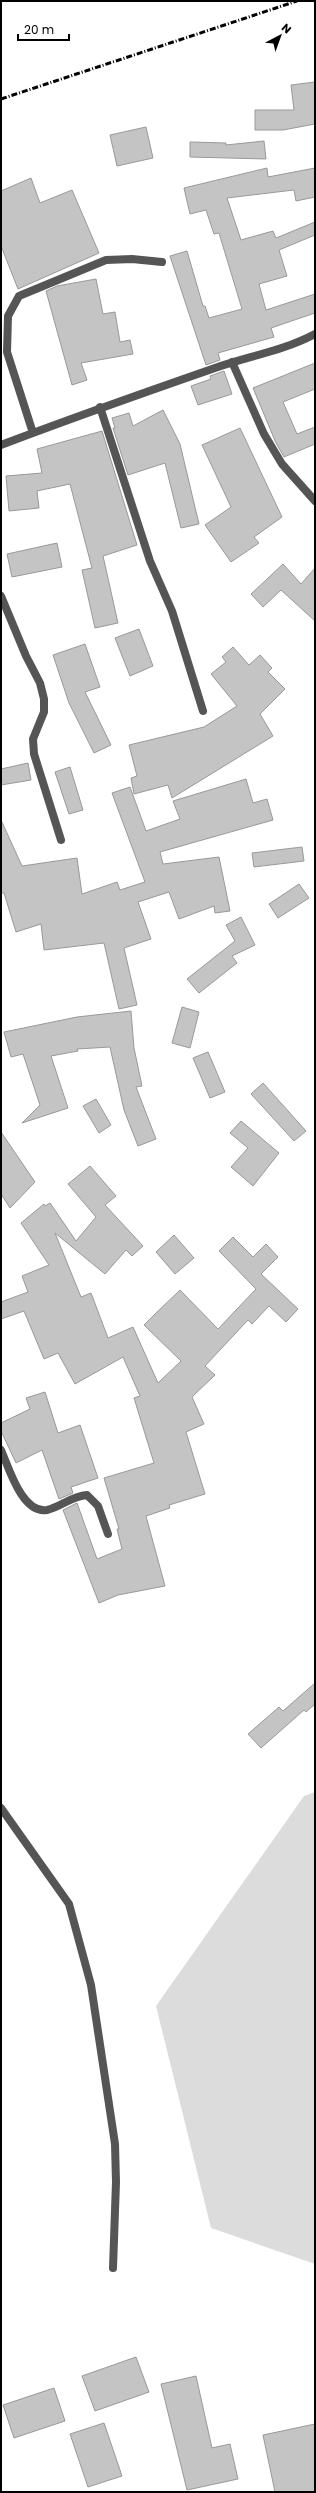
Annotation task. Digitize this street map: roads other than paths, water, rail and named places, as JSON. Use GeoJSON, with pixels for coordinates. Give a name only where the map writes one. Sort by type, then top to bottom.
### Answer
{"type":"FeatureCollection","features":[{"type":"Feature","properties":{"kind":"street"},"geometry":{"type":"LineString","coordinates":[[33,433],[7,352],[8,316],[19,296],[106,260],[132,258],[162,262]]}},
{"type":"Feature","properties":{"kind":"street"},"geometry":{"type":"LineString","coordinates":[[1,445],[100,407],[232,362],[294,345],[315,334]]}},
{"type":"Feature","properties":{"kind":"street"},"geometry":{"type":"LineString","coordinates":[[232,362],[264,434],[282,464],[315,500]]}},
{"type":"Feature","properties":{"kind":"street"},"geometry":{"type":"LineString","coordinates":[[100,407],[150,561],[172,611],[203,711]]}},
{"type":"Feature","properties":{"kind":"street"},"geometry":{"type":"LineString","coordinates":[[1,596],[26,656],[40,683],[44,712],[33,738],[34,754],[62,840]]}},
{"type":"Feature","properties":{"kind":"street"},"geometry":{"type":"LineString","coordinates":[[1,1450],[24,1500],[36,1509],[47,1510],[76,1496],[87,1496],[98,1506],[108,1534]]}},
{"type":"Feature","properties":{"kind":"street"},"geometry":{"type":"LineString","coordinates":[[1,1808],[69,1904],[91,1985],[115,2144],[116,2182],[113,2268]]}},
{"type":"Feature","properties":{"kind":"railway"},"geometry":{"type":"LineString","coordinates":[[1,99],[297,1]]}}]}
